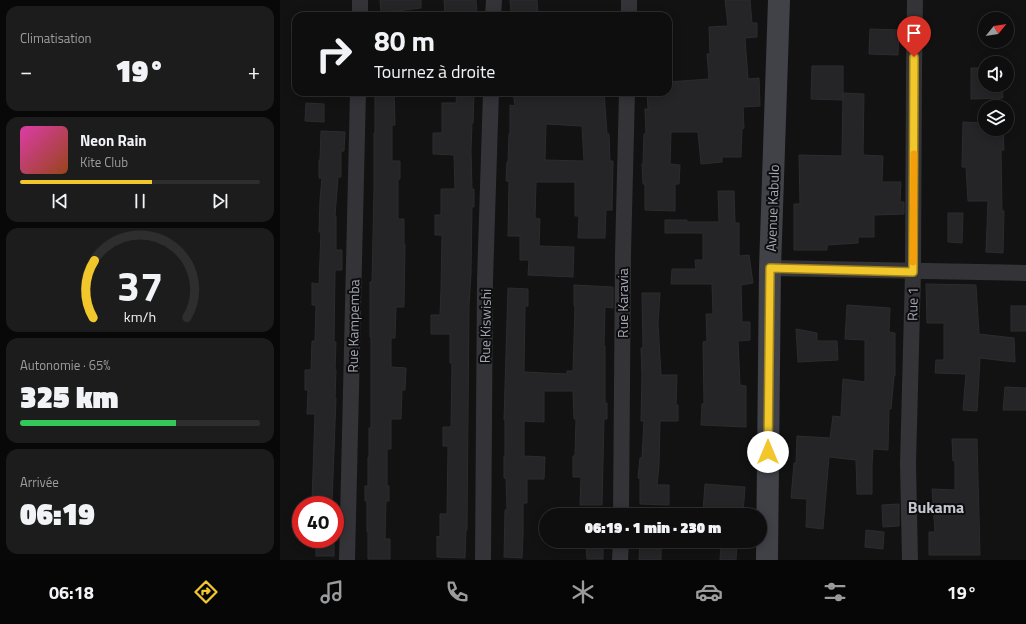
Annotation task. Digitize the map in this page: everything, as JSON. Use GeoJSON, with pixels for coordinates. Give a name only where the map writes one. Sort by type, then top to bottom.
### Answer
{"type":"FeatureCollection","features":[{"type":"Feature","properties":{"kind":"street"},"geometry":{"type":"LineString","coordinates":[[360,0],[360,12]]}},
{"type":"Feature","properties":{"kind":"street"},"geometry":{"type":"LineString","coordinates":[[493,12],[494,0]]}},
{"type":"Feature","properties":{"kind":"street"},"geometry":{"type":"LineString","coordinates":[[629,0],[629,12]]}},
{"type":"Feature","properties":{"kind":"street","name":"Avenue Kabulo"},"geometry":{"type":"LineString","coordinates":[[767,560],[770,268],[779,0]]}},
{"type":"Feature","properties":{"kind":"street","name":"Rue 1"},"geometry":{"type":"LineString","coordinates":[[910,560],[908,464],[913,272],[915,0]]}},
{"type":"Feature","properties":{"kind":"street","name":"Rue Kampemba"},"geometry":{"type":"LineString","coordinates":[[347,560],[358,96]]}},
{"type":"Feature","properties":{"kind":"street","name":"Rue Kiswishi"},"geometry":{"type":"LineString","coordinates":[[483,560],[485,280],[491,96]]}},
{"type":"Feature","properties":{"kind":"street","name":"Rue Karavia"},"geometry":{"type":"LineString","coordinates":[[621,508],[623,254],[627,96]]}},
{"type":"Feature","properties":{"kind":"street"},"geometry":{"type":"LineString","coordinates":[[770,268],[913,272],[1026,273]]}},
{"type":"Feature","properties":{"kind":"street"},"geometry":{"type":"LineString","coordinates":[[620,548],[620,560]]}},
{"type":"Feature","properties":{"kind":"building"},"geometry":{"type":"Polygon","coordinates":[[[380,0],[421,0],[421,8],[381,12],[380,0]]]}},
{"type":"Feature","properties":{"kind":"building"},"geometry":{"type":"Polygon","coordinates":[[[444,0],[476,0],[477,12],[445,12],[444,0]]]}},
{"type":"Feature","properties":{"kind":"building"},"geometry":{"type":"Polygon","coordinates":[[[510,0],[537,0],[538,12],[511,12],[510,0]]]}},
{"type":"Feature","properties":{"kind":"building"},"geometry":{"type":"Polygon","coordinates":[[[725,0],[750,0],[752,23],[757,23],[757,37],[745,38],[748,79],[759,78],[760,106],[743,107],[744,128],[742,129],[741,157],[722,157],[722,162],[701,164],[698,132],[671,132],[670,164],[680,165],[679,184],[675,184],[675,211],[645,210],[645,184],[643,184],[642,164],[644,134],[646,134],[645,109],[648,109],[647,96],[672,96],[672,82],[709,79],[707,54],[710,54],[709,27],[728,26],[725,0]]]}},
{"type":"Feature","properties":{"kind":"building"},"geometry":{"type":"Polygon","coordinates":[[[870,29],[899,30],[898,55],[869,54],[870,29]]]}},
{"type":"Feature","properties":{"kind":"building"},"geometry":{"type":"Polygon","coordinates":[[[812,66],[843,66],[843,100],[811,99],[812,66]]]}},
{"type":"Feature","properties":{"kind":"building"},"geometry":{"type":"Polygon","coordinates":[[[971,68],[978,68],[978,92],[1003,92],[1003,98],[971,99],[971,68]]]}},
{"type":"Feature","properties":{"kind":"building"},"geometry":{"type":"Polygon","coordinates":[[[843,93],[864,94],[863,155],[883,156],[882,182],[901,182],[900,202],[904,202],[904,214],[874,215],[874,237],[858,237],[858,243],[827,245],[827,250],[794,250],[794,204],[800,204],[799,155],[842,156],[843,93]]]}},
{"type":"Feature","properties":{"kind":"building"},"geometry":{"type":"Polygon","coordinates":[[[375,96],[394,96],[395,125],[392,125],[392,161],[400,161],[400,179],[398,179],[398,219],[404,219],[405,245],[404,307],[396,307],[395,338],[391,338],[391,367],[406,368],[405,390],[402,390],[401,419],[391,419],[391,449],[387,449],[387,486],[389,486],[389,501],[386,501],[385,539],[390,539],[390,559],[368,559],[367,501],[365,501],[365,486],[368,486],[369,428],[371,428],[370,282],[372,282],[375,96]]]}},
{"type":"Feature","properties":{"kind":"building"},"geometry":{"type":"Polygon","coordinates":[[[457,96],[474,96],[471,150],[474,207],[472,207],[469,306],[467,530],[465,558],[437,557],[437,536],[440,537],[440,514],[447,514],[448,446],[443,446],[443,427],[451,427],[452,363],[450,363],[450,334],[431,334],[431,315],[440,315],[441,289],[442,235],[435,235],[435,215],[441,215],[441,189],[455,189],[454,155],[433,154],[433,133],[442,133],[442,103],[456,103],[457,96]]]}},
{"type":"Feature","properties":{"kind":"building"},"geometry":{"type":"Polygon","coordinates":[[[514,96],[604,96],[607,134],[609,134],[610,161],[613,161],[612,210],[606,210],[605,238],[578,238],[579,216],[575,216],[575,182],[536,182],[535,218],[540,219],[539,246],[574,247],[573,277],[528,275],[529,260],[520,260],[520,236],[508,236],[509,181],[506,181],[510,134],[510,105],[515,106],[514,96]],[[546,124],[545,160],[584,161],[582,126],[546,124]]]}},
{"type":"Feature","properties":{"kind":"building"},"geometry":{"type":"Polygon","coordinates":[[[306,103],[324,104],[324,122],[305,121],[306,103]]]}},
{"type":"Feature","properties":{"kind":"building"},"geometry":{"type":"Polygon","coordinates":[[[963,122],[978,123],[978,136],[1003,136],[1004,150],[1001,150],[1002,211],[1004,211],[1003,253],[986,252],[988,201],[968,201],[966,167],[962,167],[963,122]]]}},
{"type":"Feature","properties":{"kind":"building"},"geometry":{"type":"Polygon","coordinates":[[[321,131],[345,132],[344,151],[341,151],[341,177],[338,177],[335,216],[336,250],[342,250],[342,270],[335,270],[334,342],[336,342],[336,398],[332,496],[312,496],[315,414],[307,414],[308,390],[305,390],[305,370],[311,370],[312,341],[315,341],[316,305],[312,305],[312,283],[319,284],[321,232],[319,232],[322,178],[319,178],[321,131]]]}},
{"type":"Feature","properties":{"kind":"building"},"geometry":{"type":"Polygon","coordinates":[[[718,191],[734,191],[735,223],[739,223],[739,256],[749,255],[753,283],[741,285],[742,322],[750,322],[750,340],[738,341],[740,385],[746,386],[746,427],[701,425],[702,404],[704,404],[703,342],[707,341],[706,314],[713,314],[712,284],[671,284],[672,269],[696,269],[695,260],[703,260],[703,233],[665,233],[665,220],[719,222],[718,191]]]}},
{"type":"Feature","properties":{"kind":"building"},"geometry":{"type":"Polygon","coordinates":[[[948,213],[963,213],[962,243],[948,242],[948,213]]]}},
{"type":"Feature","properties":{"kind":"building"},"geometry":{"type":"Polygon","coordinates":[[[926,284],[976,285],[979,334],[1014,338],[1015,362],[980,358],[977,411],[963,410],[966,374],[935,373],[936,360],[944,360],[944,323],[927,323],[926,284]]]}},
{"type":"Feature","properties":{"kind":"building"},"geometry":{"type":"Polygon","coordinates":[[[574,285],[613,287],[613,308],[605,307],[605,403],[607,403],[607,419],[604,419],[602,505],[580,505],[581,477],[573,477],[576,419],[574,419],[573,391],[544,391],[544,422],[524,421],[524,456],[545,457],[544,479],[527,479],[527,503],[523,503],[522,558],[504,557],[505,510],[507,510],[506,478],[504,478],[504,420],[508,288],[528,289],[528,306],[525,306],[524,372],[567,374],[567,371],[573,371],[575,306],[574,285]]]}},
{"type":"Feature","properties":{"kind":"building"},"geometry":{"type":"Polygon","coordinates":[[[642,293],[660,293],[658,323],[661,375],[677,375],[676,405],[678,405],[678,421],[660,421],[657,485],[669,485],[669,505],[640,504],[640,478],[638,478],[640,458],[642,458],[644,421],[641,421],[641,348],[643,348],[642,293]]]}},
{"type":"Feature","properties":{"kind":"building"},"geometry":{"type":"Polygon","coordinates":[[[847,305],[890,308],[889,332],[895,333],[895,376],[891,409],[889,409],[888,450],[873,449],[872,494],[857,494],[856,460],[829,457],[823,529],[806,527],[807,499],[791,498],[794,463],[796,463],[797,436],[830,438],[833,416],[841,417],[843,379],[865,382],[865,340],[845,339],[847,305]]]}},
{"type":"Feature","properties":{"kind":"building"},"geometry":{"type":"Polygon","coordinates":[[[1011,306],[1026,306],[1026,331],[1011,331],[1011,306]]]}},
{"type":"Feature","properties":{"kind":"building"},"geometry":{"type":"Polygon","coordinates":[[[796,329],[817,333],[817,341],[837,341],[838,360],[798,362],[796,329]]]}},
{"type":"Feature","properties":{"kind":"building"},"geometry":{"type":"Polygon","coordinates":[[[1005,387],[1026,388],[1026,410],[1003,410],[1005,387]]]}},
{"type":"Feature","properties":{"kind":"building"},"geometry":{"type":"Polygon","coordinates":[[[952,439],[977,439],[980,555],[929,555],[929,532],[935,532],[932,489],[955,490],[955,461],[953,461],[952,439]]]}},
{"type":"Feature","properties":{"kind":"building"},"geometry":{"type":"Polygon","coordinates":[[[705,484],[745,487],[743,508],[703,508],[705,484]]]}},
{"type":"Feature","properties":{"kind":"building"},"geometry":{"type":"Polygon","coordinates":[[[899,504],[899,526],[883,527],[882,505],[899,504]]]}},
{"type":"Feature","properties":{"kind":"building"},"geometry":{"type":"Polygon","coordinates":[[[866,530],[884,532],[883,549],[865,547],[866,530]]]}},
{"type":"Feature","properties":{"kind":"building"},"geometry":{"type":"Polygon","coordinates":[[[316,548],[334,548],[334,556],[316,556],[316,548]]]}},
{"type":"Feature","properties":{"kind":"building"},"geometry":{"type":"Polygon","coordinates":[[[586,548],[603,548],[603,559],[587,559],[586,548]]]}},
{"type":"Feature","properties":{"kind":"building"},"geometry":{"type":"Polygon","coordinates":[[[640,548],[661,548],[661,560],[639,560],[640,548]]]}},
{"type":"Feature","properties":{"kind":"building"},"geometry":{"type":"Polygon","coordinates":[[[721,548],[737,548],[736,560],[720,560],[721,548]]]}},
{"type":"Feature","properties":{"kind":"slow traffic"},"geometry":{"type":"LineString","coordinates":[[913,262],[914,154]]}},
{"type":"Feature","properties":{"kind":"district","name":"Bukama"},"geometry":{"type":"Point","coordinates":[936,507]}},
{"type":"Feature","properties":{"kind":"route"},"geometry":{"type":"LineString","coordinates":[[768,452],[770,268],[913,272],[914,57]]}}]}
